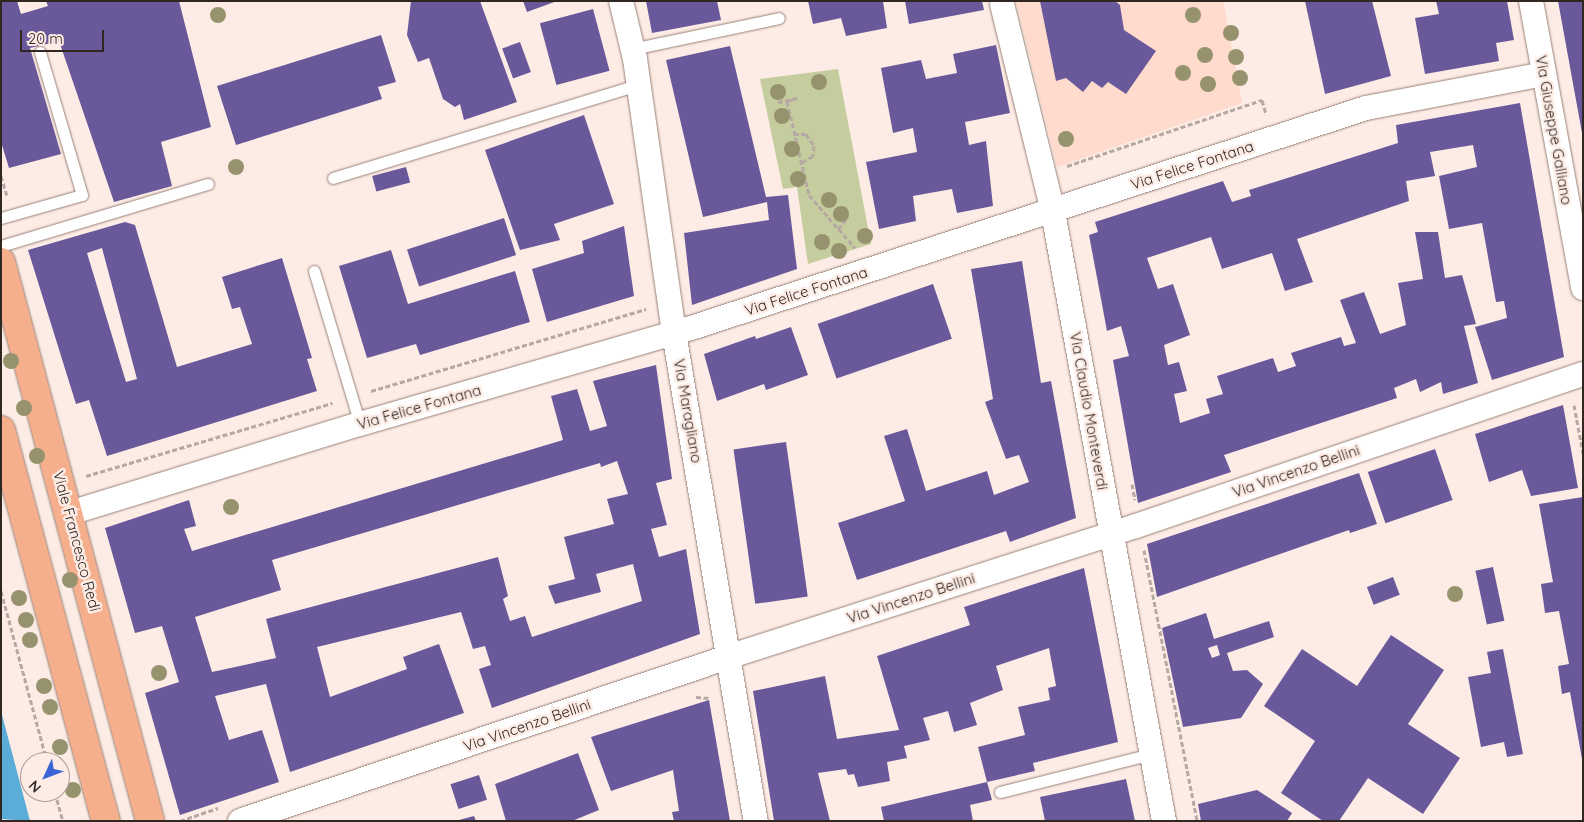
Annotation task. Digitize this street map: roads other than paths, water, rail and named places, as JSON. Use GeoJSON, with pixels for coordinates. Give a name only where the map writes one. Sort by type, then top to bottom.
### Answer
{"type":"FeatureCollection","features":[{"type":"Feature","properties":{"kind":"main road","name":"Viale Francesco Redi"},"geometry":{"type":"LineString","coordinates":[[1,262],[70,513],[150,821]]}},
{"type":"Feature","properties":{"kind":"main road"},"geometry":{"type":"LineString","coordinates":[[1,430],[106,821]]}},
{"type":"Feature","properties":{"kind":"street","name":"Via Maragliano"},"geometry":{"type":"LineString","coordinates":[[621,1],[638,84],[674,333],[756,821]]}},
{"type":"Feature","properties":{"kind":"street","name":"Via Giuseppe Galliano"},"geometry":{"type":"LineString","coordinates":[[1531,1],[1583,288]]}},
{"type":"Feature","properties":{"kind":"street","name":"Via Claudio Monteverdi"},"geometry":{"type":"LineString","coordinates":[[1002,4],[1053,212],[1164,821]]}},
{"type":"Feature","properties":{"kind":"street","name":"Via Felice Fontana"},"geometry":{"type":"LineString","coordinates":[[70,513],[360,424],[674,333],[1053,212],[1366,108],[1544,74]]}},
{"type":"Feature","properties":{"kind":"street","name":"Via Vincenzo Bellini"},"geometry":{"type":"LineString","coordinates":[[240,821],[728,657],[1111,533],[1583,374]]}},
{"type":"Feature","properties":{"kind":"lane"},"geometry":{"type":"LineString","coordinates":[[632,48],[779,18]]}},
{"type":"Feature","properties":{"kind":"lane"},"geometry":{"type":"LineString","coordinates":[[1,218],[82,195],[40,52]]}},
{"type":"Feature","properties":{"kind":"lane"},"geometry":{"type":"LineString","coordinates":[[332,178],[638,84]]}},
{"type":"Feature","properties":{"kind":"lane"},"geometry":{"type":"LineString","coordinates":[[1,246],[208,184]]}},
{"type":"Feature","properties":{"kind":"lane"},"geometry":{"type":"LineString","coordinates":[[314,271],[360,424]]}},
{"type":"Feature","properties":{"kind":"lane"},"geometry":{"type":"LineString","coordinates":[[1000,792],[1151,754]]}},
{"type":"Feature","properties":{"kind":"water"},"geometry":{"type":"Polygon","coordinates":[[[1,711],[20,783],[20,802],[25,802],[30,821],[1,819],[1,711]]]}}]}
